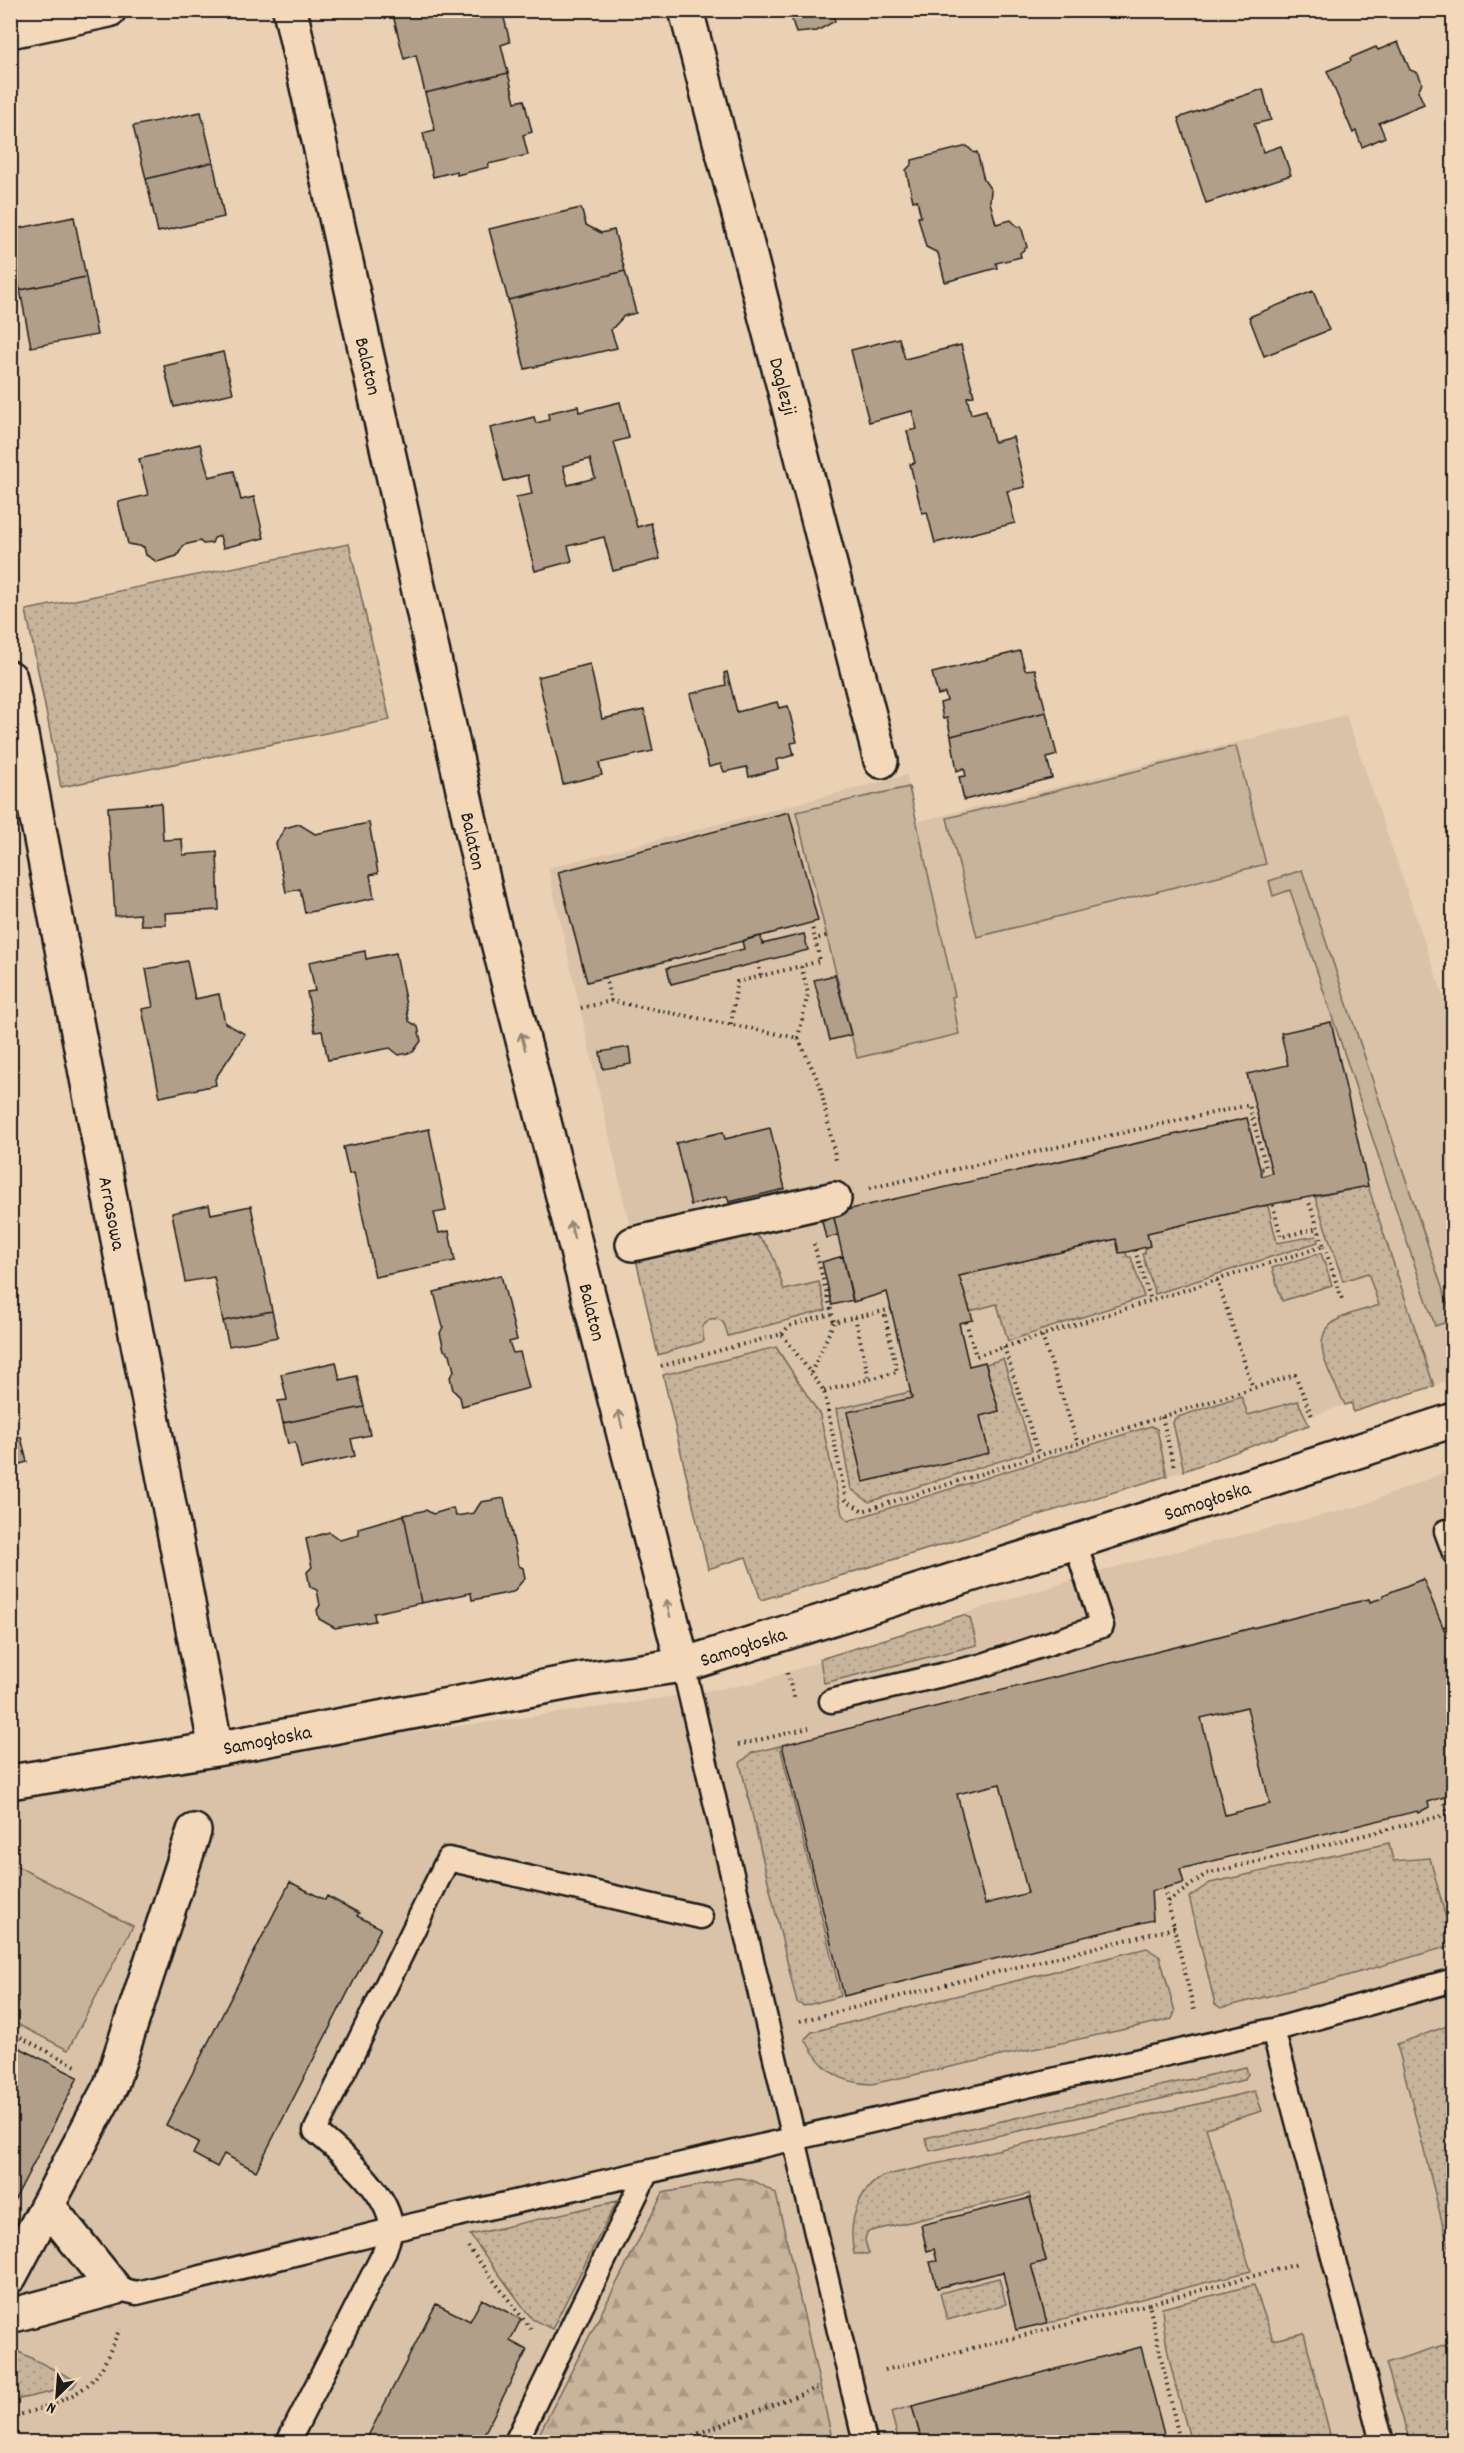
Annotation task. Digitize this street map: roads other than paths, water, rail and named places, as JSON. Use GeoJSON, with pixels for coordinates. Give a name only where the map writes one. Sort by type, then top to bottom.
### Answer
{"type":"FeatureCollection","features":[{"type":"Feature","properties":{"kind":"street"},"geometry":{"type":"LineString","coordinates":[[10,31],[109,10]]}},
{"type":"Feature","properties":{"kind":"street","name":"Balaton"},"geometry":{"type":"LineString","coordinates":[[290,10],[490,911],[683,1665]]}},
{"type":"Feature","properties":{"kind":"street","name":"Daglezji"},"geometry":{"type":"LineString","coordinates":[[686,10],[881,761]]}},
{"type":"Feature","properties":{"kind":"street","name":"Arrasowa"},"geometry":{"type":"LineString","coordinates":[[10,678],[216,1749]]}},
{"type":"Feature","properties":{"kind":"street"},"geometry":{"type":"LineString","coordinates":[[633,1245],[827,1200]]}},
{"type":"Feature","properties":{"kind":"street","name":"Samogłoska"},"geometry":{"type":"LineString","coordinates":[[10,1782],[216,1749],[586,1679],[683,1665],[1454,1420]]}},
{"type":"Feature","properties":{"kind":"street"},"geometry":{"type":"LineString","coordinates":[[10,2276],[111,2085],[194,1831]]}},
{"type":"Feature","properties":{"kind":"street"},"geometry":{"type":"LineString","coordinates":[[10,2316],[126,2290],[48,2205]]}},
{"type":"Feature","properties":{"kind":"lane"},"geometry":{"type":"LineString","coordinates":[[1446,1531],[1454,1553]]}},
{"type":"Feature","properties":{"kind":"lane"},"geometry":{"type":"LineString","coordinates":[[831,1701],[980,1665],[1102,1626],[1076,1542]]}},
{"type":"Feature","properties":{"kind":"lane"},"geometry":{"type":"LineString","coordinates":[[683,1665],[865,2442]]}},
{"type":"Feature","properties":{"kind":"lane"},"geometry":{"type":"LineString","coordinates":[[288,2442],[384,2253],[391,2230],[383,2206],[354,2163],[315,2131],[448,1859],[701,1917]]}},
{"type":"Feature","properties":{"kind":"lane"},"geometry":{"type":"LineString","coordinates":[[126,2290],[646,2174],[794,2138],[1273,2030],[1454,1980]]}},
{"type":"Feature","properties":{"kind":"lane"},"geometry":{"type":"LineString","coordinates":[[1273,2030],[1382,2442]]}},
{"type":"Feature","properties":{"kind":"lane"},"geometry":{"type":"LineString","coordinates":[[516,2442],[646,2174]]}}]}
